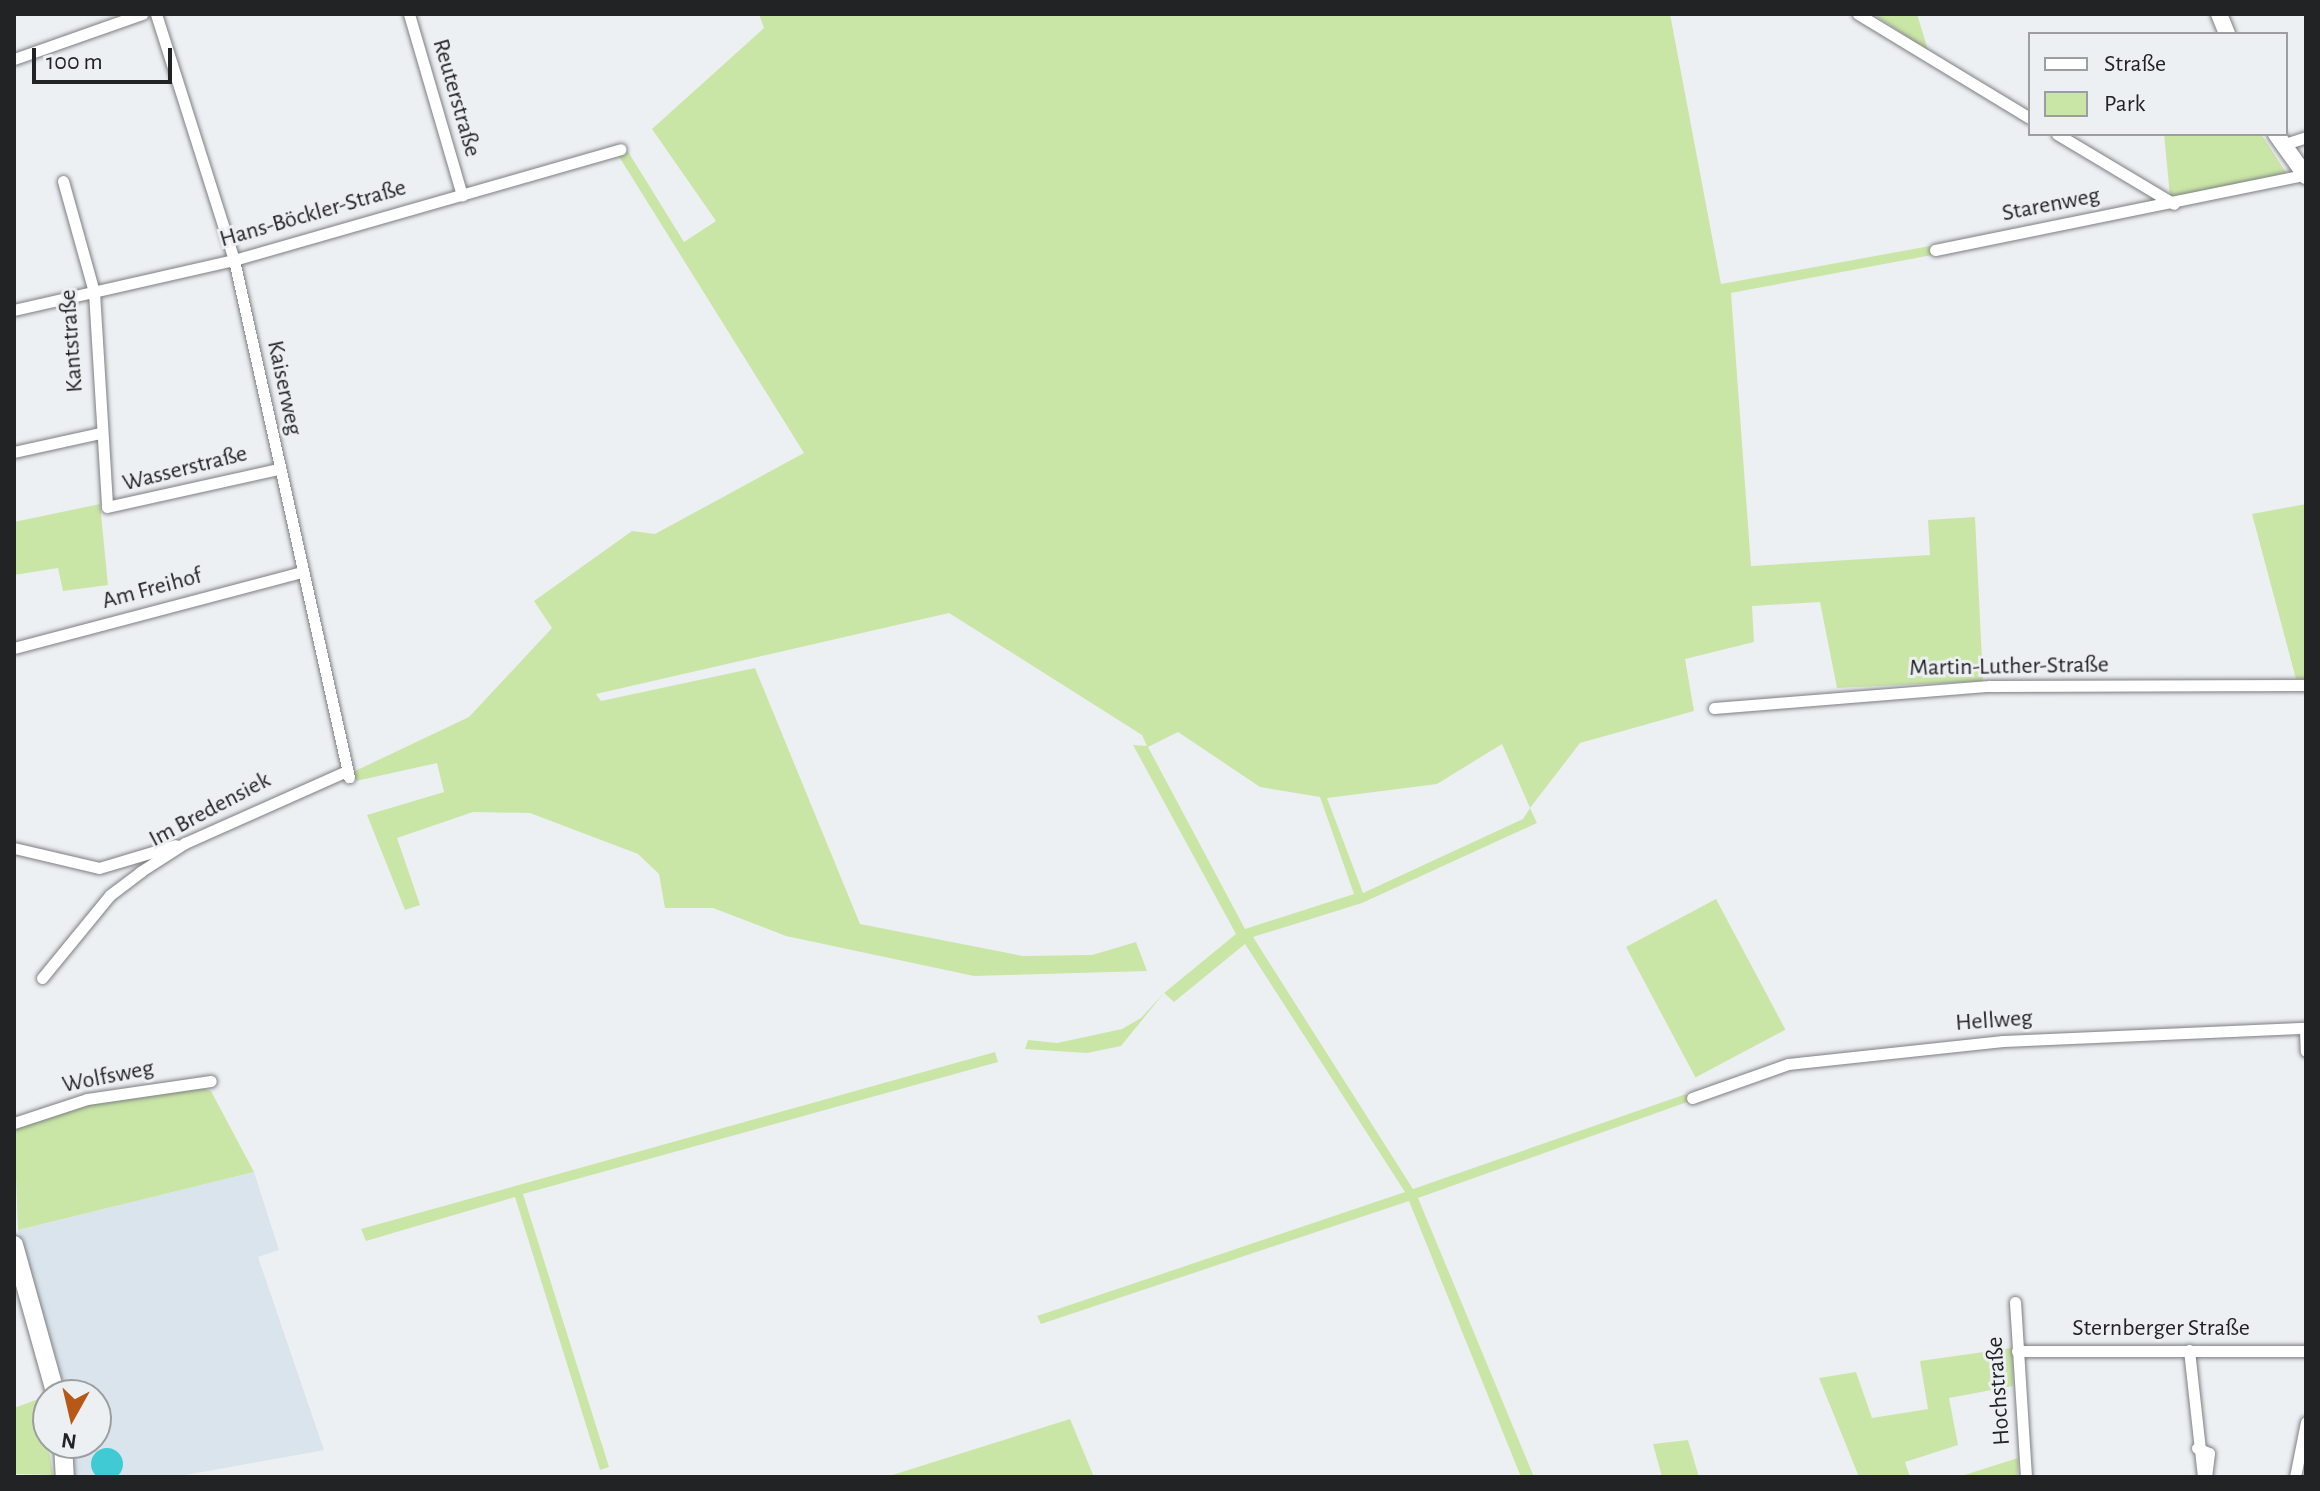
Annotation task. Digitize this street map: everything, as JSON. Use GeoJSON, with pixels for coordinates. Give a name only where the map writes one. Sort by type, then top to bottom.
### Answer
{"type":"FeatureCollection","features":[{"type":"Feature","properties":{"kind":"main road"},"geometry":{"type":"LineString","coordinates":[[2279,140],[2305,175]]}},
{"type":"Feature","properties":{"kind":"main road"},"geometry":{"type":"LineString","coordinates":[[14,1245],[52,1379]]}},
{"type":"Feature","properties":{"kind":"street"},"geometry":{"type":"LineString","coordinates":[[14,59],[142,14]]}},
{"type":"Feature","properties":{"kind":"street","name":"Kaiserweg"},"geometry":{"type":"LineString","coordinates":[[156,14],[234,260],[348,774]]}},
{"type":"Feature","properties":{"kind":"street","name":"Reuterstraße"},"geometry":{"type":"LineString","coordinates":[[409,14],[462,195]]}},
{"type":"Feature","properties":{"kind":"street"},"geometry":{"type":"LineString","coordinates":[[1858,14],[2028,117]]}},
{"type":"Feature","properties":{"kind":"street"},"geometry":{"type":"LineString","coordinates":[[2060,136],[2174,204]]}},
{"type":"Feature","properties":{"kind":"street"},"geometry":{"type":"LineString","coordinates":[[2279,140],[2306,137]]}},
{"type":"Feature","properties":{"kind":"street","name":"Hans-Böckler-Straße"},"geometry":{"type":"LineString","coordinates":[[14,310],[234,260],[620,149]]}},
{"type":"Feature","properties":{"kind":"street","name":"Starenweg"},"geometry":{"type":"LineString","coordinates":[[1935,250],[2305,175]]}},
{"type":"Feature","properties":{"kind":"street","name":"Kantstraße"},"geometry":{"type":"LineString","coordinates":[[63,181],[94,292],[104,502]]}},
{"type":"Feature","properties":{"kind":"street"},"geometry":{"type":"LineString","coordinates":[[14,452],[100,433]]}},
{"type":"Feature","properties":{"kind":"street","name":"Wasserstraße"},"geometry":{"type":"LineString","coordinates":[[104,502],[113,509],[278,469]]}},
{"type":"Feature","properties":{"kind":"street","name":"Am Freihof"},"geometry":{"type":"LineString","coordinates":[[14,648],[301,572]]}},
{"type":"Feature","properties":{"kind":"street","name":"Martin-Luther-Straße"},"geometry":{"type":"LineString","coordinates":[[1714,708],[1989,686],[2306,685]]}},
{"type":"Feature","properties":{"kind":"street","name":"Im Bredensiek"},"geometry":{"type":"LineString","coordinates":[[42,978],[110,895],[185,843],[348,774]]}},
{"type":"Feature","properties":{"kind":"street"},"geometry":{"type":"LineString","coordinates":[[14,848],[99,868],[185,843]]}},
{"type":"Feature","properties":{"kind":"street"},"geometry":{"type":"LineString","coordinates":[[2306,1028],[2306,1051]]}},
{"type":"Feature","properties":{"kind":"street","name":"Hellweg"},"geometry":{"type":"LineString","coordinates":[[1692,1098],[1788,1064],[2003,1041],[2306,1028]]}},
{"type":"Feature","properties":{"kind":"street","name":"Wolfsweg"},"geometry":{"type":"LineString","coordinates":[[14,1123],[87,1099],[211,1081]]}},
{"type":"Feature","properties":{"kind":"street","name":"Hochstraße"},"geometry":{"type":"LineString","coordinates":[[2015,1302],[2026,1477]]}},
{"type":"Feature","properties":{"kind":"street"},"geometry":{"type":"LineString","coordinates":[[2189,1350],[2197,1448],[2209,1453],[2205,1477]]}},
{"type":"Feature","properties":{"kind":"street","name":"Sternberger Straße"},"geometry":{"type":"LineString","coordinates":[[2017,1351],[2306,1351]]}},
{"type":"Feature","properties":{"kind":"street"},"geometry":{"type":"LineString","coordinates":[[2295,1477],[2306,1422]]}},
{"type":"Feature","properties":{"kind":"shaded area"},"geometry":{"type":"Polygon","coordinates":[[[254,1172],[279,1250],[258,1257],[324,1450],[175,1477],[74,1477],[72,1459],[112,1459],[112,1379],[62,1379],[18,1230],[254,1172]]]}},
{"type":"Feature","properties":{"kind":"green space"},"geometry":{"type":"Polygon","coordinates":[[[759,14],[1670,14],[1721,284],[1930,246],[1932,255],[1731,293],[1751,566],[1930,555],[1928,520],[1975,517],[1983,681],[1837,688],[1820,602],[1752,606],[1754,642],[1685,659],[1694,711],[1580,743],[1530,808],[1537,823],[1362,903],[1253,937],[1413,1189],[1686,1094],[1690,1101],[1418,1198],[1534,1477],[1521,1477],[1409,1201],[1041,1324],[1037,1316],[1405,1192],[1245,944],[1174,1002],[1164,993],[1236,934],[1133,745],[1147,746],[1142,735],[949,613],[596,694],[601,701],[755,668],[860,924],[1023,956],[1092,955],[1136,942],[1147,971],[974,976],[786,936],[713,908],[665,908],[659,874],[638,854],[530,813],[473,812],[397,838],[420,905],[405,910],[367,815],[444,792],[437,763],[356,781],[353,772],[469,717],[552,628],[534,601],[632,531],[655,534],[804,453],[618,155],[627,150],[684,242],[716,221],[652,129],[764,28],[759,14]],[[1178,732],[1148,747],[1245,929],[1354,894],[1320,797],[1260,787],[1178,732]],[[1502,744],[1437,784],[1327,798],[1363,893],[1523,819],[1530,808],[1502,744]]]}},
{"type":"Feature","properties":{"kind":"green space"},"geometry":{"type":"Polygon","coordinates":[[[1873,14],[1917,14],[1928,50],[1873,14]]]}},
{"type":"Feature","properties":{"kind":"green space"},"geometry":{"type":"Polygon","coordinates":[[[2164,136],[2262,136],[2289,177],[2185,199],[2170,196],[2164,136]]]}},
{"type":"Feature","properties":{"kind":"green space"},"geometry":{"type":"Polygon","coordinates":[[[100,504],[108,585],[63,591],[58,568],[14,575],[14,522],[100,504]]]}},
{"type":"Feature","properties":{"kind":"green space"},"geometry":{"type":"Polygon","coordinates":[[[2306,504],[2306,679],[2296,679],[2252,514],[2306,504]]]}},
{"type":"Feature","properties":{"kind":"green space"},"geometry":{"type":"Polygon","coordinates":[[[1716,899],[1785,1030],[1695,1078],[1626,947],[1716,899]]]}},
{"type":"Feature","properties":{"kind":"green space"},"geometry":{"type":"Polygon","coordinates":[[[1164,993],[1121,1046],[1087,1053],[1025,1049],[1028,1040],[1057,1043],[1122,1029],[1141,1018],[1164,993]]]}},
{"type":"Feature","properties":{"kind":"green space"},"geometry":{"type":"Polygon","coordinates":[[[995,1052],[998,1062],[523,1194],[609,1467],[600,1470],[515,1197],[366,1241],[361,1229],[995,1052]]]}},
{"type":"Feature","properties":{"kind":"green space"},"geometry":{"type":"Polygon","coordinates":[[[199,1087],[211,1091],[254,1172],[18,1230],[14,1126],[88,1102],[199,1087]]]}},
{"type":"Feature","properties":{"kind":"green space"},"geometry":{"type":"Polygon","coordinates":[[[2012,1348],[2013,1386],[1949,1398],[1958,1445],[1905,1462],[1910,1477],[1859,1477],[1819,1378],[1856,1372],[1872,1418],[1928,1409],[1920,1361],[2012,1348]]]}},
{"type":"Feature","properties":{"kind":"green space"},"geometry":{"type":"Polygon","coordinates":[[[32,1401],[32,1459],[51,1459],[53,1475],[14,1474],[14,1408],[32,1401]]]}},
{"type":"Feature","properties":{"kind":"green space"},"geometry":{"type":"Polygon","coordinates":[[[1070,1419],[1094,1477],[886,1477],[1070,1419]]]}},
{"type":"Feature","properties":{"kind":"green space"},"geometry":{"type":"Polygon","coordinates":[[[1688,1440],[1699,1477],[1662,1477],[1653,1444],[1688,1440]]]}},
{"type":"Feature","properties":{"kind":"green space"},"geometry":{"type":"Polygon","coordinates":[[[2018,1458],[2018,1477],[1958,1477],[2018,1458]]]}},
{"type":"Feature","properties":{"kind":"water"},"geometry":{"type":"Polygon","coordinates":[[[112,1449],[122,1458],[119,1476],[107,1480],[95,1476],[92,1459],[112,1459],[112,1449]]]}}]}
